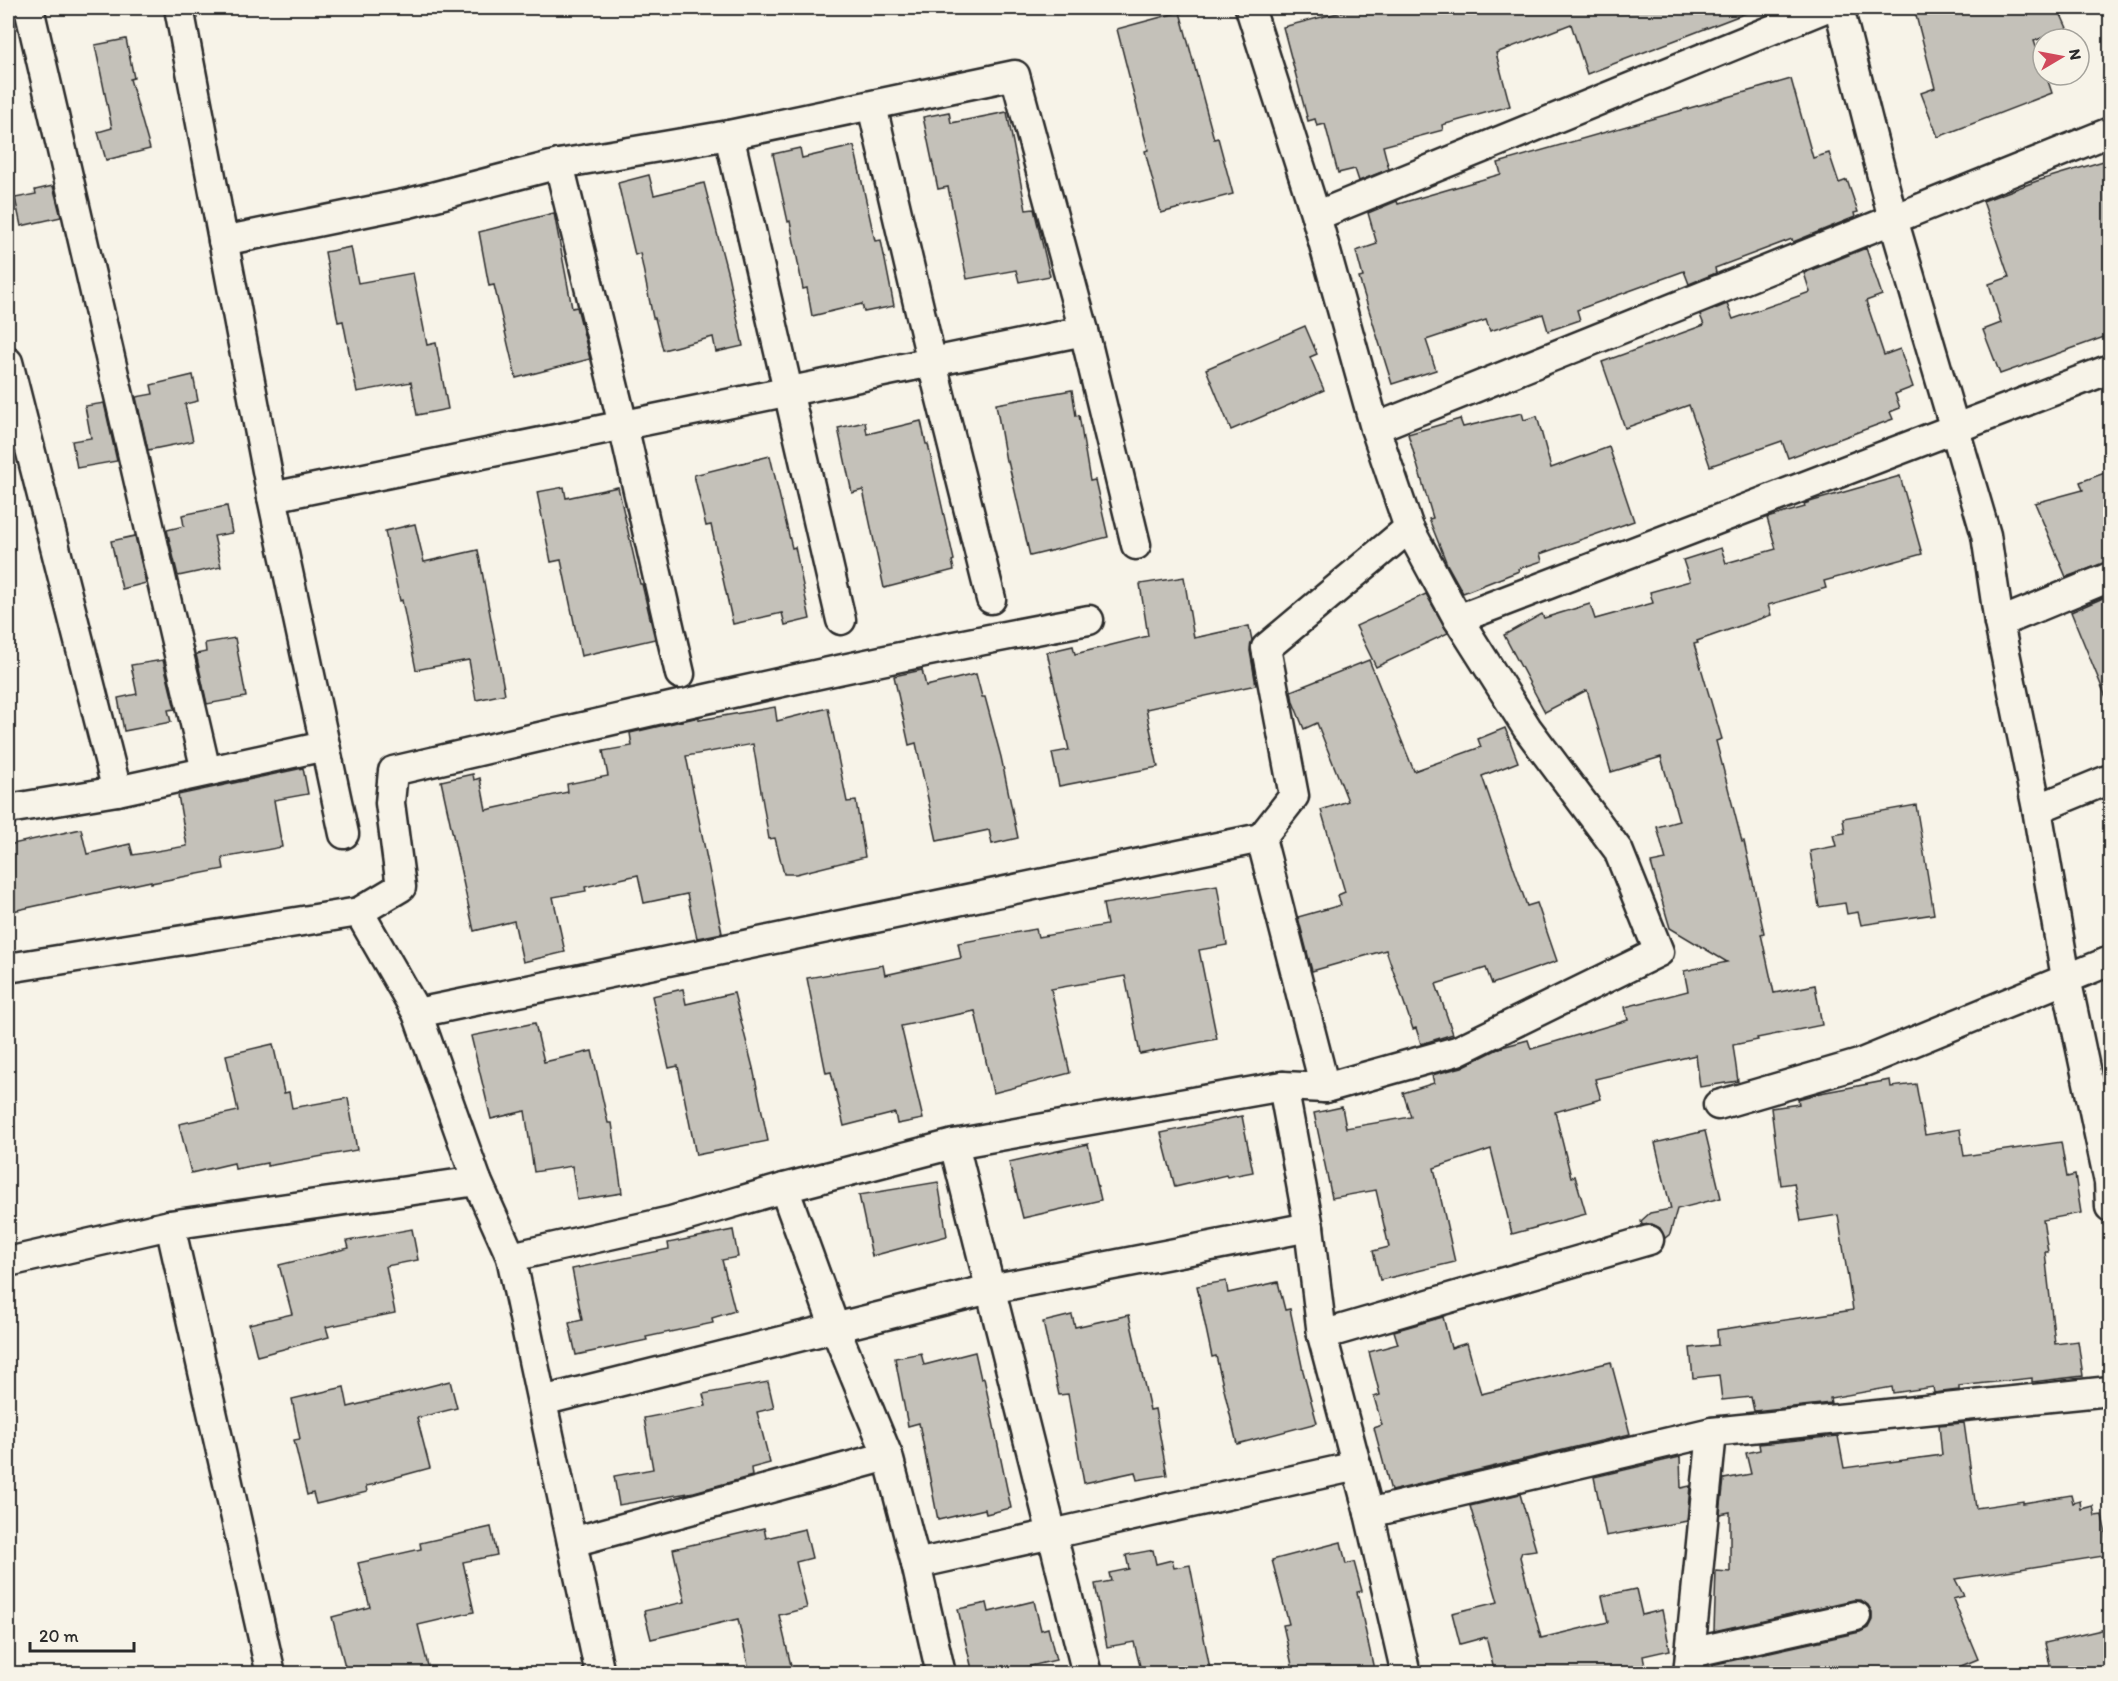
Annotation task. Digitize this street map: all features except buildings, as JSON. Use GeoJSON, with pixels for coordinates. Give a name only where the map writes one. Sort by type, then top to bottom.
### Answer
{"type":"FeatureCollection","features":[{"type":"Feature","properties":{"kind":"street"},"geometry":{"type":"LineString","coordinates":[[29,8],[207,771]]}},
{"type":"Feature","properties":{"kind":"street"},"geometry":{"type":"LineString","coordinates":[[179,8],[272,497],[344,834]]}},
{"type":"Feature","properties":{"kind":"street"},"geometry":{"type":"LineString","coordinates":[[511,1257],[671,1221],[784,1188],[954,1144],[1283,1086],[1325,1088],[1457,1051],[1659,952],[1618,850],[1527,728],[1458,619],[1409,528],[1375,428],[1316,216],[1250,8]]}},
{"type":"Feature","properties":{"kind":"street"},"geometry":{"type":"LineString","coordinates":[[1316,216],[1825,8]]}},
{"type":"Feature","properties":{"kind":"street"},"geometry":{"type":"LineString","coordinates":[[1839,8],[1893,219],[1986,535],[1999,623],[2037,808],[2066,978],[2109,1182],[2110,1207]]}},
{"type":"Feature","properties":{"kind":"street"},"geometry":{"type":"LineString","coordinates":[[223,241],[409,203],[559,164],[729,135],[1015,75],[1084,331],[1136,545]]}},
{"type":"Feature","properties":{"kind":"street"},"geometry":{"type":"LineString","coordinates":[[872,106],[932,363],[991,599]]}},
{"type":"Feature","properties":{"kind":"street"},"geometry":{"type":"LineString","coordinates":[[1375,428],[2110,132]]}},
{"type":"Feature","properties":{"kind":"street"},"geometry":{"type":"LineString","coordinates":[[729,135],[840,620]]}},
{"type":"Feature","properties":{"kind":"street"},"geometry":{"type":"LineString","coordinates":[[559,164],[623,425],[680,674]]}},
{"type":"Feature","properties":{"kind":"street"},"geometry":{"type":"LineString","coordinates":[[272,497],[1084,331]]}},
{"type":"Feature","properties":{"kind":"street"},"geometry":{"type":"LineString","coordinates":[[8,362],[117,791]]}},
{"type":"Feature","properties":{"kind":"street"},"geometry":{"type":"LineString","coordinates":[[1458,619],[1956,430],[2110,369]]}},
{"type":"Feature","properties":{"kind":"street"},"geometry":{"type":"LineString","coordinates":[[417,1013],[1261,838],[1294,796],[1266,648],[1409,528]]}},
{"type":"Feature","properties":{"kind":"street"},"geometry":{"type":"LineString","coordinates":[[1999,623],[2110,578]]}},
{"type":"Feature","properties":{"kind":"street"},"geometry":{"type":"LineString","coordinates":[[8,968],[359,912],[401,887],[390,803],[393,771],[686,702],[1089,620]]}},
{"type":"Feature","properties":{"kind":"street"},"geometry":{"type":"LineString","coordinates":[[8,809],[117,791],[325,746]]}},
{"type":"Feature","properties":{"kind":"street"},"geometry":{"type":"LineString","coordinates":[[2037,808],[2110,779]]}},
{"type":"Feature","properties":{"kind":"street"},"geometry":{"type":"LineString","coordinates":[[1261,838],[1325,1088]]}},
{"type":"Feature","properties":{"kind":"street"},"geometry":{"type":"LineString","coordinates":[[359,912],[417,1013],[477,1181],[511,1257],[600,1674]]}},
{"type":"Feature","properties":{"kind":"street"},"geometry":{"type":"LineString","coordinates":[[1718,1105],[1859,1064],[2110,961]]}},
{"type":"Feature","properties":{"kind":"street"},"geometry":{"type":"LineString","coordinates":[[1283,1086],[1309,1227],[1322,1335],[1369,1512],[1406,1674]]}},
{"type":"Feature","properties":{"kind":"street"},"geometry":{"type":"LineString","coordinates":[[954,1144],[1087,1674]]}},
{"type":"Feature","properties":{"kind":"street"},"geometry":{"type":"LineString","coordinates":[[8,1263],[170,1225],[477,1181]]}},
{"type":"Feature","properties":{"kind":"street"},"geometry":{"type":"LineString","coordinates":[[784,1188],[835,1328],[888,1456],[941,1674]]}},
{"type":"Feature","properties":{"kind":"street"},"geometry":{"type":"LineString","coordinates":[[170,1225],[271,1674]]}},
{"type":"Feature","properties":{"kind":"street"},"geometry":{"type":"LineString","coordinates":[[542,1401],[990,1289],[1309,1227]]}},
{"type":"Feature","properties":{"kind":"street"},"geometry":{"type":"LineString","coordinates":[[1322,1335],[1649,1240]]}},
{"type":"Feature","properties":{"kind":"street"},"geometry":{"type":"LineString","coordinates":[[1369,1512],[1712,1432],[2110,1390]]}},
{"type":"Feature","properties":{"kind":"street"},"geometry":{"type":"LineString","coordinates":[[1712,1432],[1689,1663],[1856,1616]]}},
{"type":"Feature","properties":{"kind":"street"},"geometry":{"type":"LineString","coordinates":[[572,1542],[888,1456]]}},
{"type":"Feature","properties":{"kind":"street"},"geometry":{"type":"LineString","coordinates":[[916,1564],[1357,1466]]}}]}
